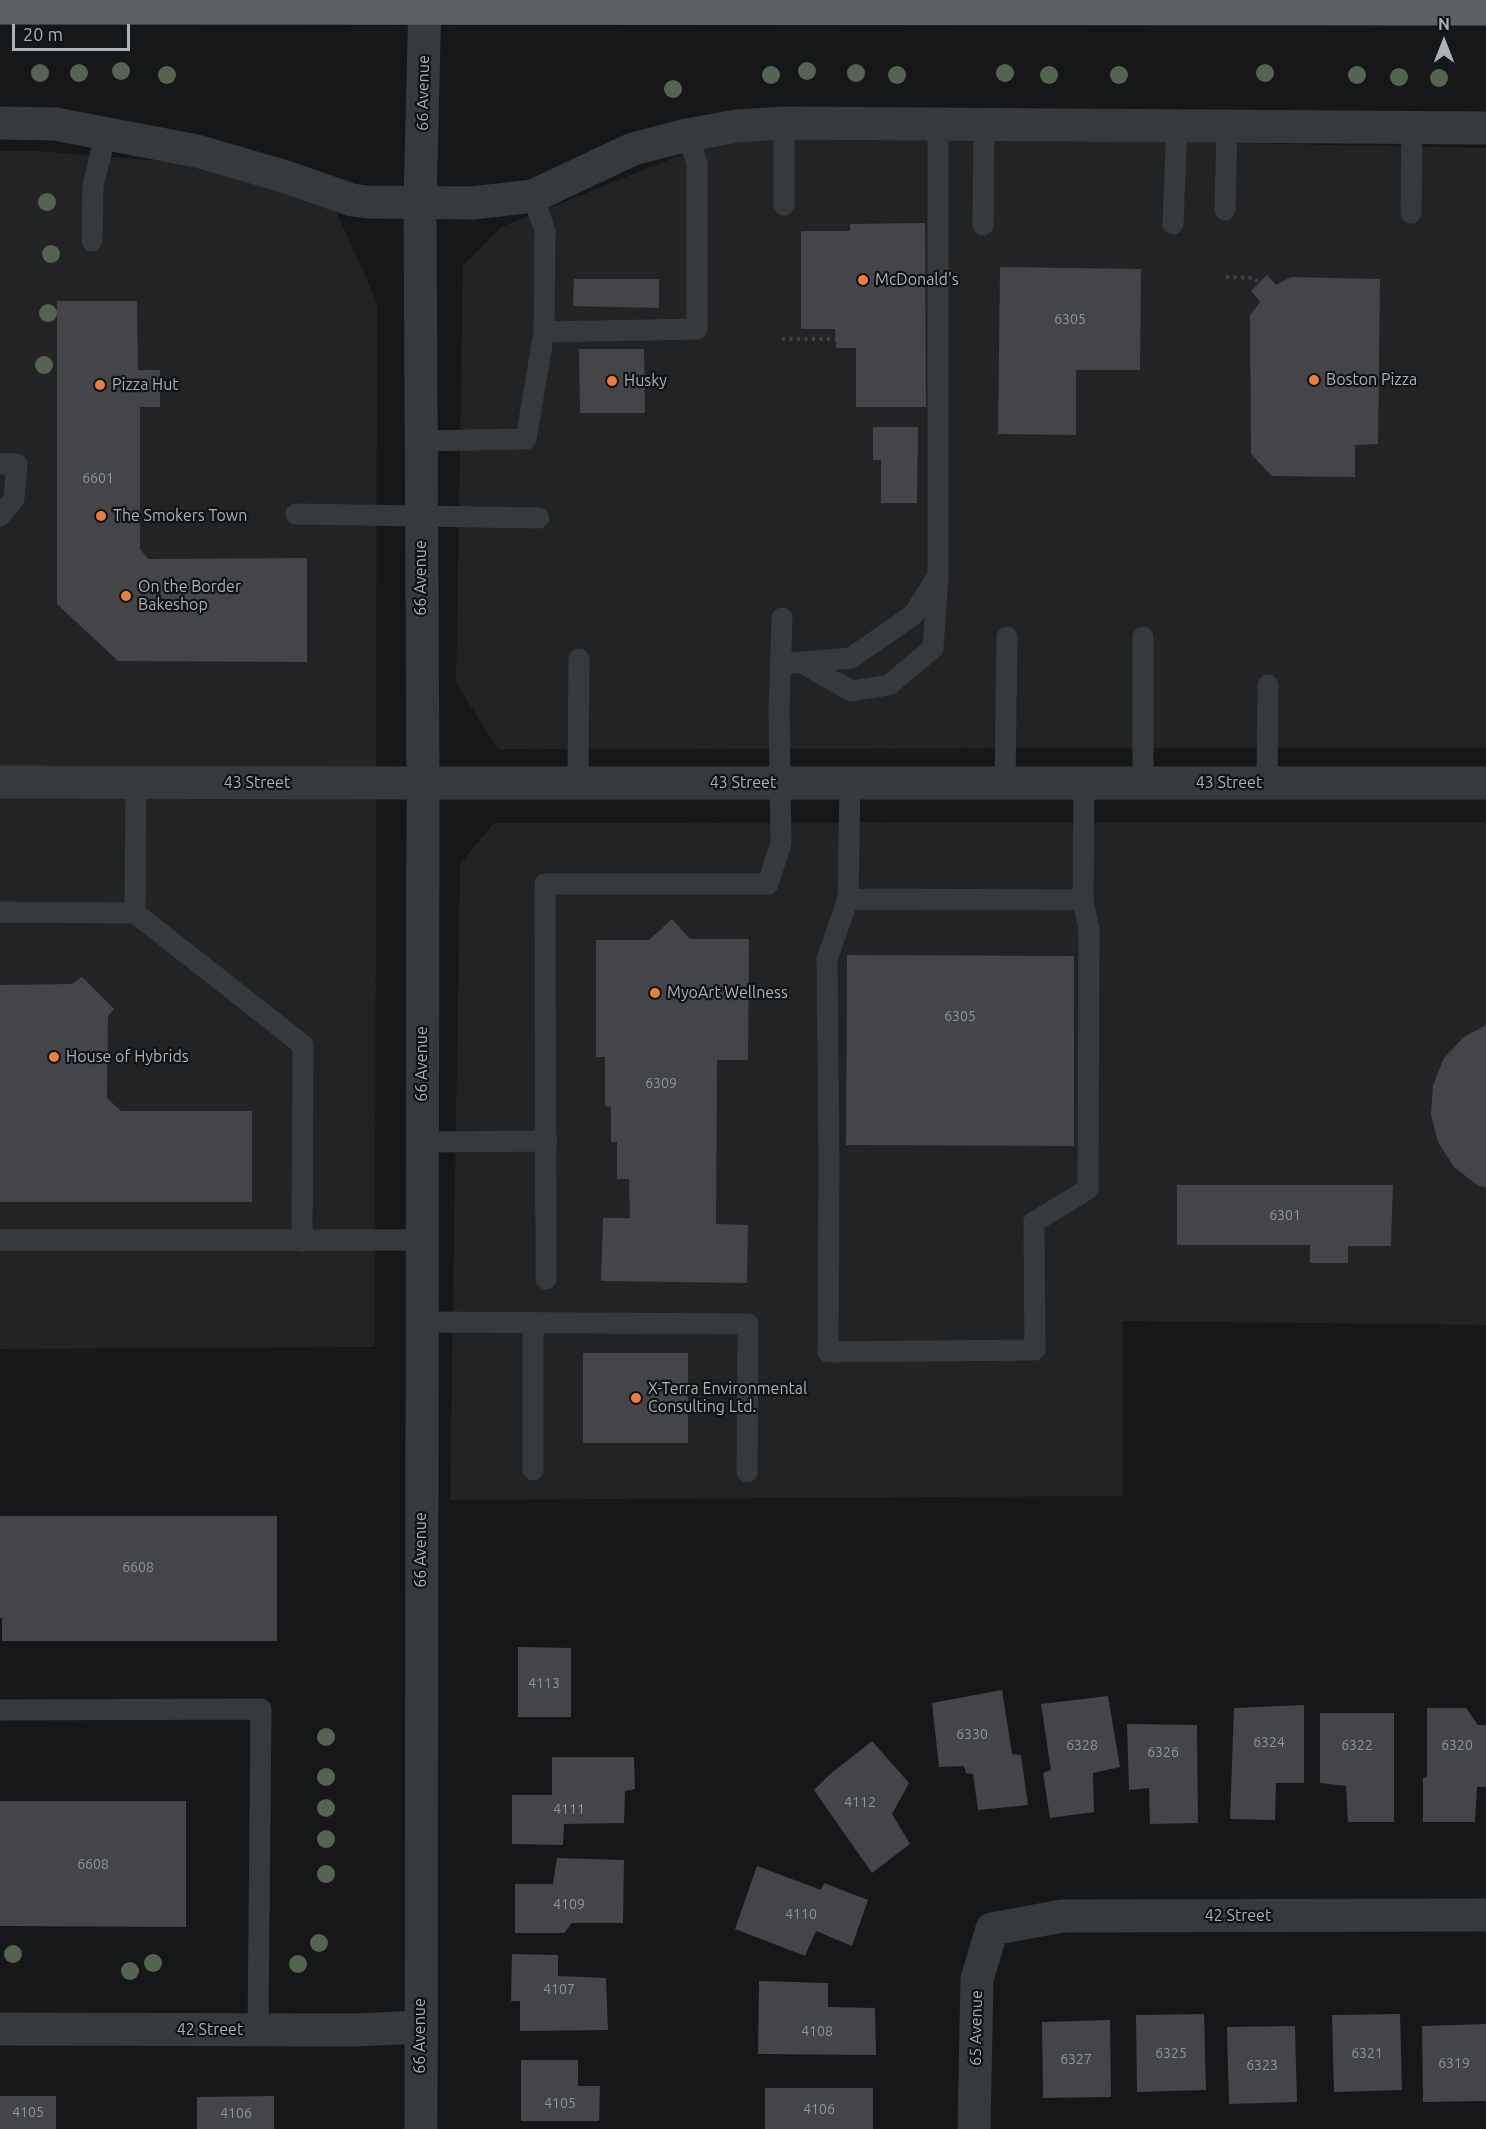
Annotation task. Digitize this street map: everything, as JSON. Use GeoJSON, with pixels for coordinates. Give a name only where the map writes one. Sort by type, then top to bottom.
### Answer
{"type":"FeatureCollection","features":[{"type":"Feature","properties":{"kind":"highway"},"geometry":{"type":"LineString","coordinates":[[0,9],[425,4],[1486,9]]}},
{"type":"Feature","properties":{"kind":"street","name":"66 Avenue"},"geometry":{"type":"LineString","coordinates":[[421,2129],[423,783],[420,203],[425,4]]}},
{"type":"Feature","properties":{"kind":"street"},"geometry":{"type":"LineString","coordinates":[[0,123],[55,124],[198,151],[283,176],[352,200],[420,203],[473,203],[533,196],[633,149],[687,135],[737,126],[784,123],[1486,128]]}},
{"type":"Feature","properties":{"kind":"street","name":"43 Street"},"geometry":{"type":"LineString","coordinates":[[0,782],[1486,783]]}},
{"type":"Feature","properties":{"kind":"street","name":"42 Street"},"geometry":{"type":"LineString","coordinates":[[992,1929],[1062,1916],[1486,1915]]}},
{"type":"Feature","properties":{"kind":"street","name":"65 Avenue"},"geometry":{"type":"LineString","coordinates":[[974,2129],[977,1979],[992,1929]]}},
{"type":"Feature","properties":{"kind":"street","name":"42 Street"},"geometry":{"type":"LineString","coordinates":[[0,2029],[355,2030],[420,2027]]}},
{"type":"Feature","properties":{"kind":"lane"},"geometry":{"type":"LineString","coordinates":[[784,123],[784,206]]}},
{"type":"Feature","properties":{"kind":"lane"},"geometry":{"type":"LineString","coordinates":[[791,663],[851,691],[889,686],[933,648],[938,576],[938,124]]}},
{"type":"Feature","properties":{"kind":"lane"},"geometry":{"type":"LineString","coordinates":[[983,225],[984,124]]}},
{"type":"Feature","properties":{"kind":"lane"},"geometry":{"type":"LineString","coordinates":[[1173,224],[1177,126]]}},
{"type":"Feature","properties":{"kind":"lane"},"geometry":{"type":"LineString","coordinates":[[1225,210],[1227,126]]}},
{"type":"Feature","properties":{"kind":"lane"},"geometry":{"type":"LineString","coordinates":[[1411,213],[1412,127]]}},
{"type":"Feature","properties":{"kind":"lane"},"geometry":{"type":"LineString","coordinates":[[92,241],[93,186],[106,134]]}},
{"type":"Feature","properties":{"kind":"lane"},"geometry":{"type":"LineString","coordinates":[[544,332],[697,329],[697,163],[687,135]]}},
{"type":"Feature","properties":{"kind":"lane"},"geometry":{"type":"LineString","coordinates":[[420,441],[526,439],[544,332],[544,231],[533,196]]}},
{"type":"Feature","properties":{"kind":"lane"},"geometry":{"type":"LineString","coordinates":[[0,464],[17,464],[14,499],[0,516]]}},
{"type":"Feature","properties":{"kind":"lane"},"geometry":{"type":"LineString","coordinates":[[296,514],[539,518]]}},
{"type":"Feature","properties":{"kind":"lane"},"geometry":{"type":"LineString","coordinates":[[791,663],[851,658],[913,615],[938,576]]}},
{"type":"Feature","properties":{"kind":"lane"},"geometry":{"type":"LineString","coordinates":[[546,1279],[545,884],[768,884],[781,843],[780,783],[791,663],[782,618]]}},
{"type":"Feature","properties":{"kind":"lane"},"geometry":{"type":"LineString","coordinates":[[1005,783],[1007,637]]}},
{"type":"Feature","properties":{"kind":"lane"},"geometry":{"type":"LineString","coordinates":[[1143,637],[1143,783]]}},
{"type":"Feature","properties":{"kind":"lane"},"geometry":{"type":"LineString","coordinates":[[578,783],[579,659]]}},
{"type":"Feature","properties":{"kind":"lane"},"geometry":{"type":"LineString","coordinates":[[1267,783],[1268,686]]}},
{"type":"Feature","properties":{"kind":"lane"},"geometry":{"type":"LineString","coordinates":[[135,913],[136,783]]}},
{"type":"Feature","properties":{"kind":"lane"},"geometry":{"type":"LineString","coordinates":[[850,783],[848,899],[827,959],[828,1352],[1035,1350],[1034,1222],[1088,1189],[1089,930],[1083,900],[1084,783]]}},
{"type":"Feature","properties":{"kind":"lane"},"geometry":{"type":"LineString","coordinates":[[848,899],[1083,900]]}},
{"type":"Feature","properties":{"kind":"lane"},"geometry":{"type":"LineString","coordinates":[[0,912],[135,913],[303,1045],[302,1241]]}},
{"type":"Feature","properties":{"kind":"lane"},"geometry":{"type":"LineString","coordinates":[[422,1142],[547,1141]]}},
{"type":"Feature","properties":{"kind":"lane"},"geometry":{"type":"LineString","coordinates":[[0,1240],[422,1240]]}},
{"type":"Feature","properties":{"kind":"lane"},"geometry":{"type":"LineString","coordinates":[[422,1322],[748,1324],[747,1472]]}},
{"type":"Feature","properties":{"kind":"lane"},"geometry":{"type":"LineString","coordinates":[[533,1323],[533,1470]]}},
{"type":"Feature","properties":{"kind":"lane"},"geometry":{"type":"LineString","coordinates":[[0,1710],[261,1709],[258,2030]]}},
{"type":"Feature","properties":{"kind":"path"},"geometry":{"type":"LineString","coordinates":[[1226,277],[1254,278],[1259,283]]}},
{"type":"Feature","properties":{"kind":"path"},"geometry":{"type":"LineString","coordinates":[[782,339],[836,339]]}},
{"type":"Feature","properties":{"kind":"shaded area"},"geometry":{"type":"Polygon","coordinates":[[[982,138],[1486,148],[1486,748],[498,749],[456,683],[463,266],[501,227],[721,139],[982,138]]]}},
{"type":"Feature","properties":{"kind":"shaded area"},"geometry":{"type":"Polygon","coordinates":[[[0,151],[36,151],[189,163],[331,200],[377,302],[375,1347],[0,1349],[0,151]]]}},
{"type":"Feature","properties":{"kind":"shaded area"},"geometry":{"type":"Polygon","coordinates":[[[1486,822],[1486,1325],[1123,1321],[1123,1496],[450,1500],[460,864],[494,823],[1486,822]]]}},
{"type":"Feature","properties":{"kind":"building","name":"McDonald's"},"geometry":{"type":"Polygon","coordinates":[[[925,223],[926,407],[856,407],[856,348],[836,348],[835,329],[801,329],[801,231],[850,231],[850,224],[925,223]]]}},
{"type":"Feature","properties":{"kind":"building"},"geometry":{"type":"Polygon","coordinates":[[[1000,267],[1141,269],[1140,370],[1076,370],[1076,435],[998,434],[1000,267]]]}},
{"type":"Feature","properties":{"kind":"building","name":"Boston Pizza"},"geometry":{"type":"Polygon","coordinates":[[[1267,275],[1276,285],[1291,277],[1380,279],[1378,444],[1355,445],[1355,477],[1272,476],[1251,454],[1250,315],[1260,302],[1251,291],[1267,275]]]}},
{"type":"Feature","properties":{"kind":"building"},"geometry":{"type":"Polygon","coordinates":[[[574,279],[659,279],[659,308],[573,306],[574,279]]]}},
{"type":"Feature","properties":{"kind":"building"},"geometry":{"type":"Polygon","coordinates":[[[57,301],[137,301],[138,370],[160,370],[160,407],[140,407],[140,549],[148,559],[307,558],[307,662],[118,661],[57,604],[57,301]]]}},
{"type":"Feature","properties":{"kind":"building","name":"Husky"},"geometry":{"type":"Polygon","coordinates":[[[579,349],[644,349],[645,413],[580,413],[579,349]]]}},
{"type":"Feature","properties":{"kind":"building"},"geometry":{"type":"Polygon","coordinates":[[[873,427],[918,427],[917,503],[881,503],[881,460],[873,460],[873,427]]]}},
{"type":"Feature","properties":{"kind":"building"},"geometry":{"type":"Polygon","coordinates":[[[672,919],[690,939],[749,939],[748,1060],[717,1060],[716,1224],[748,1225],[747,1283],[601,1281],[603,1218],[630,1218],[629,1179],[617,1179],[617,1142],[611,1142],[611,1107],[605,1106],[605,1057],[596,1057],[596,940],[649,940],[672,919]]]}},
{"type":"Feature","properties":{"kind":"building"},"geometry":{"type":"Polygon","coordinates":[[[847,955],[1074,956],[1074,1146],[846,1145],[847,955]]]}},
{"type":"Feature","properties":{"kind":"building","name":"House of Hybrids"},"geometry":{"type":"Polygon","coordinates":[[[82,977],[114,1009],[108,1016],[107,1098],[121,1111],[252,1111],[252,1202],[0,1202],[0,985],[72,984],[82,977]]]}},
{"type":"Feature","properties":{"kind":"building"},"geometry":{"type":"Polygon","coordinates":[[[1486,1025],[1486,1188],[1477,1185],[1454,1167],[1438,1142],[1431,1114],[1433,1085],[1444,1058],[1464,1037],[1486,1025]]]}},
{"type":"Feature","properties":{"kind":"building"},"geometry":{"type":"Polygon","coordinates":[[[1177,1185],[1393,1185],[1391,1246],[1348,1246],[1348,1263],[1310,1263],[1310,1245],[1177,1245],[1177,1185]]]}},
{"type":"Feature","properties":{"kind":"building","name":"X-Terra Environmental Consulting Ltd."},"geometry":{"type":"Polygon","coordinates":[[[583,1353],[688,1353],[688,1443],[583,1443],[583,1353]]]}},
{"type":"Feature","properties":{"kind":"building"},"geometry":{"type":"Polygon","coordinates":[[[0,1516],[277,1516],[277,1641],[2,1641],[0,1516]]]}},
{"type":"Feature","properties":{"kind":"building"},"geometry":{"type":"Polygon","coordinates":[[[518,1647],[571,1648],[571,1717],[518,1717],[518,1647]]]}},
{"type":"Feature","properties":{"kind":"building"},"geometry":{"type":"Polygon","coordinates":[[[1002,1690],[1012,1754],[1021,1755],[1028,1805],[978,1810],[973,1774],[966,1773],[964,1766],[939,1767],[932,1703],[1002,1690]]]}},
{"type":"Feature","properties":{"kind":"building"},"geometry":{"type":"Polygon","coordinates":[[[1108,1696],[1120,1767],[1093,1773],[1094,1812],[1050,1818],[1043,1773],[1051,1770],[1041,1704],[1108,1696]]]}},
{"type":"Feature","properties":{"kind":"building"},"geometry":{"type":"Polygon","coordinates":[[[1304,1705],[1304,1783],[1276,1783],[1275,1820],[1230,1819],[1234,1708],[1304,1705]]]}},
{"type":"Feature","properties":{"kind":"building"},"geometry":{"type":"Polygon","coordinates":[[[1427,1708],[1466,1708],[1478,1725],[1486,1725],[1486,1787],[1477,1787],[1475,1822],[1423,1822],[1423,1778],[1427,1777],[1427,1708]]]}},
{"type":"Feature","properties":{"kind":"building"},"geometry":{"type":"Polygon","coordinates":[[[1320,1713],[1394,1713],[1394,1822],[1348,1822],[1346,1786],[1320,1783],[1320,1713]]]}},
{"type":"Feature","properties":{"kind":"building"},"geometry":{"type":"Polygon","coordinates":[[[1127,1724],[1197,1725],[1198,1823],[1150,1824],[1149,1788],[1129,1790],[1127,1724]]]}},
{"type":"Feature","properties":{"kind":"building"},"geometry":{"type":"Polygon","coordinates":[[[872,1741],[909,1783],[892,1814],[910,1844],[872,1873],[814,1790],[872,1741]]]}},
{"type":"Feature","properties":{"kind":"building"},"geometry":{"type":"Polygon","coordinates":[[[552,1757],[634,1757],[635,1789],[625,1791],[624,1823],[564,1824],[563,1845],[512,1844],[512,1795],[552,1795],[552,1757]]]}},
{"type":"Feature","properties":{"kind":"building"},"geometry":{"type":"Polygon","coordinates":[[[0,1801],[186,1801],[186,1927],[0,1926],[0,1801]]]}},
{"type":"Feature","properties":{"kind":"building"},"geometry":{"type":"Polygon","coordinates":[[[557,1858],[624,1860],[623,1923],[572,1923],[564,1933],[515,1933],[515,1884],[553,1884],[557,1858]]]}},
{"type":"Feature","properties":{"kind":"building"},"geometry":{"type":"Polygon","coordinates":[[[757,1866],[821,1890],[824,1883],[868,1900],[852,1946],[816,1931],[805,1956],[735,1929],[757,1866]]]}},
{"type":"Feature","properties":{"kind":"building"},"geometry":{"type":"Polygon","coordinates":[[[512,1954],[558,1955],[558,1976],[606,1978],[608,2030],[520,2031],[520,2001],[511,2001],[512,1954]]]}},
{"type":"Feature","properties":{"kind":"building"},"geometry":{"type":"Polygon","coordinates":[[[759,1981],[828,1983],[828,2007],[875,2008],[876,2055],[758,2054],[759,1981]]]}},
{"type":"Feature","properties":{"kind":"building"},"geometry":{"type":"Polygon","coordinates":[[[1204,2014],[1206,2090],[1137,2092],[1136,2015],[1204,2014]]]}},
{"type":"Feature","properties":{"kind":"building"},"geometry":{"type":"Polygon","coordinates":[[[1400,2014],[1402,2090],[1334,2092],[1332,2015],[1400,2014]]]}},
{"type":"Feature","properties":{"kind":"building"},"geometry":{"type":"Polygon","coordinates":[[[1110,2020],[1111,2097],[1043,2098],[1042,2022],[1110,2020]]]}},
{"type":"Feature","properties":{"kind":"building"},"geometry":{"type":"Polygon","coordinates":[[[1486,2024],[1486,2101],[1423,2102],[1422,2026],[1486,2024]]]}},
{"type":"Feature","properties":{"kind":"building"},"geometry":{"type":"Polygon","coordinates":[[[1295,2026],[1297,2102],[1229,2104],[1227,2027],[1295,2026]]]}},
{"type":"Feature","properties":{"kind":"building"},"geometry":{"type":"Polygon","coordinates":[[[521,2060],[578,2060],[578,2086],[600,2086],[599,2121],[521,2121],[521,2060]]]}},
{"type":"Feature","properties":{"kind":"building"},"geometry":{"type":"Polygon","coordinates":[[[765,2088],[873,2088],[873,2129],[765,2129],[765,2088]]]}},
{"type":"Feature","properties":{"kind":"building"},"geometry":{"type":"Polygon","coordinates":[[[0,2096],[56,2096],[56,2129],[0,2129],[0,2096]]]}},
{"type":"Feature","properties":{"kind":"building"},"geometry":{"type":"Polygon","coordinates":[[[274,2096],[274,2129],[197,2129],[197,2097],[274,2096]]]}},
{"type":"Feature","properties":{"kind":"place","name":"McDonald's"},"geometry":{"type":"Point","coordinates":[863,280]}},
{"type":"Feature","properties":{"kind":"place","name":"Boston Pizza"},"geometry":{"type":"Point","coordinates":[1314,380]}},
{"type":"Feature","properties":{"kind":"place","name":"Husky"},"geometry":{"type":"Point","coordinates":[612,381]}},
{"type":"Feature","properties":{"kind":"place","name":"Pizza Hut"},"geometry":{"type":"Point","coordinates":[100,385]}},
{"type":"Feature","properties":{"kind":"place","name":"The Smokers Town"},"geometry":{"type":"Point","coordinates":[101,516]}},
{"type":"Feature","properties":{"kind":"place","name":"On the Border Bakeshop"},"geometry":{"type":"Point","coordinates":[126,596]}},
{"type":"Feature","properties":{"kind":"place","name":"MyoArt Wellness"},"geometry":{"type":"Point","coordinates":[655,993]}},
{"type":"Feature","properties":{"kind":"place","name":"House of Hybrids"},"geometry":{"type":"Point","coordinates":[54,1057]}},
{"type":"Feature","properties":{"kind":"place","name":"X-Terra Environmental Consulting Ltd."},"geometry":{"type":"Point","coordinates":[636,1398]}}]}
